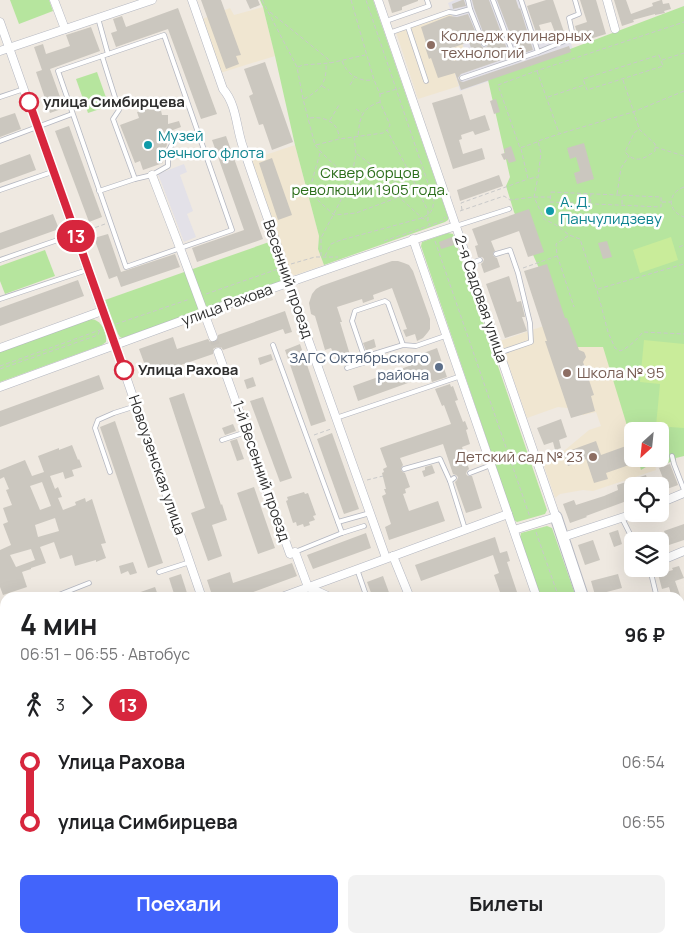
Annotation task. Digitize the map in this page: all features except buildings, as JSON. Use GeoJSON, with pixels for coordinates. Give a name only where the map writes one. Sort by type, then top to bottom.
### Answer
{"type":"FeatureCollection","features":[{"type":"Feature","properties":{"kind":"street"},"geometry":{"type":"LineString","coordinates":[[54,0],[65,29]]}},
{"type":"Feature","properties":{"kind":"street"},"geometry":{"type":"LineString","coordinates":[[0,52],[152,0]]}},
{"type":"Feature","properties":{"kind":"street","name":"Весенний проезд"},"geometry":{"type":"LineString","coordinates":[[192,0],[223,89],[229,95],[237,119],[242,144],[287,275],[288,283],[370,513],[407,592]]}},
{"type":"Feature","properties":{"kind":"street","name":"2-я Садовая улица"},"geometry":{"type":"LineString","coordinates":[[378,0],[582,592]]}},
{"type":"Feature","properties":{"kind":"street"},"geometry":{"type":"LineString","coordinates":[[607,0],[615,29]]}},
{"type":"Feature","properties":{"kind":"street","name":"Новоузенская улица"},"geometry":{"type":"LineString","coordinates":[[0,22],[102,311],[105,328],[115,345],[200,592]]}},
{"type":"Feature","properties":{"kind":"street"},"geometry":{"type":"LineString","coordinates":[[152,175],[213,337]]}},
{"type":"Feature","properties":{"kind":"street","name":"улица Рахова"},"geometry":{"type":"LineString","coordinates":[[0,387],[288,283],[413,239],[456,226]]}},
{"type":"Feature","properties":{"kind":"street"},"geometry":{"type":"LineString","coordinates":[[413,239],[535,592]]}},
{"type":"Feature","properties":{"kind":"street"},"geometry":{"type":"LineString","coordinates":[[0,348],[102,311]]}},
{"type":"Feature","properties":{"kind":"street","name":"1-й Весенний проезд"},"geometry":{"type":"LineString","coordinates":[[218,352],[290,554],[295,552],[308,587]]}},
{"type":"Feature","properties":{"kind":"street"},"geometry":{"type":"LineString","coordinates":[[669,499],[684,492]]}},
{"type":"Feature","properties":{"kind":"street"},"geometry":{"type":"LineString","coordinates":[[294,592],[508,514]]}},
{"type":"Feature","properties":{"kind":"street"},"geometry":{"type":"LineString","coordinates":[[514,530],[556,517]]}},
{"type":"Feature","properties":{"kind":"street"},"geometry":{"type":"LineString","coordinates":[[563,537],[622,518]]}},
{"type":"Feature","properties":{"kind":"street"},"geometry":{"type":"LineString","coordinates":[[669,557],[684,551]]}},
{"type":"Feature","properties":{"kind":"street"},"geometry":{"type":"LineString","coordinates":[[308,587],[319,592]]}},
{"type":"Feature","properties":{"kind":"lane"},"geometry":{"type":"LineString","coordinates":[[386,22],[429,6],[427,0]]}},
{"type":"Feature","properties":{"kind":"lane"},"geometry":{"type":"LineString","coordinates":[[468,0],[470,10],[484,44]]}},
{"type":"Feature","properties":{"kind":"lane"},"geometry":{"type":"LineString","coordinates":[[493,0],[515,59]]}},
{"type":"Feature","properties":{"kind":"lane"},"geometry":{"type":"LineString","coordinates":[[521,0],[538,52]]}},
{"type":"Feature","properties":{"kind":"lane"},"geometry":{"type":"LineString","coordinates":[[462,78],[538,52],[573,36],[569,18],[579,14],[575,0]]}},
{"type":"Feature","properties":{"kind":"lane"},"geometry":{"type":"LineString","coordinates":[[390,33],[449,12],[456,13],[470,10]]}},
{"type":"Feature","properties":{"kind":"lane"},"geometry":{"type":"LineString","coordinates":[[98,18],[108,54]]}},
{"type":"Feature","properties":{"kind":"lane"},"geometry":{"type":"LineString","coordinates":[[408,27],[426,81]]}},
{"type":"Feature","properties":{"kind":"lane"},"geometry":{"type":"LineString","coordinates":[[164,35],[232,230],[126,266],[58,72],[102,56],[164,35]]}},
{"type":"Feature","properties":{"kind":"lane"},"geometry":{"type":"LineString","coordinates":[[102,56],[119,110],[114,119],[135,179]]}},
{"type":"Feature","properties":{"kind":"lane"},"geometry":{"type":"LineString","coordinates":[[0,97],[24,89]]}},
{"type":"Feature","properties":{"kind":"lane"},"geometry":{"type":"LineString","coordinates":[[0,142],[72,114]]}},
{"type":"Feature","properties":{"kind":"lane"},"geometry":{"type":"LineString","coordinates":[[99,190],[152,175],[168,166],[168,152],[174,140]]}},
{"type":"Feature","properties":{"kind":"lane"},"geometry":{"type":"LineString","coordinates":[[0,190],[53,172]]}},
{"type":"Feature","properties":{"kind":"lane"},"geometry":{"type":"LineString","coordinates":[[456,226],[509,209]]}},
{"type":"Feature","properties":{"kind":"lane"},"geometry":{"type":"LineString","coordinates":[[0,260],[75,234]]}},
{"type":"Feature","properties":{"kind":"lane"},"geometry":{"type":"LineString","coordinates":[[496,254],[510,250],[530,323],[531,342],[500,353]]}},
{"type":"Feature","properties":{"kind":"lane"},"geometry":{"type":"LineString","coordinates":[[469,264],[480,260]]}},
{"type":"Feature","properties":{"kind":"lane"},"geometry":{"type":"LineString","coordinates":[[0,299],[87,270]]}},
{"type":"Feature","properties":{"kind":"lane"},"geometry":{"type":"LineString","coordinates":[[347,368],[366,362],[352,321],[355,311],[385,301],[388,304],[403,345]]}},
{"type":"Feature","properties":{"kind":"lane"},"geometry":{"type":"LineString","coordinates":[[364,357],[403,345],[416,346],[447,336]]}},
{"type":"Feature","properties":{"kind":"lane"},"geometry":{"type":"LineString","coordinates":[[274,345],[342,533]]}},
{"type":"Feature","properties":{"kind":"lane"},"geometry":{"type":"LineString","coordinates":[[337,422],[461,376]]}},
{"type":"Feature","properties":{"kind":"lane"},"geometry":{"type":"LineString","coordinates":[[110,472],[95,428],[98,420],[136,406]]}},
{"type":"Feature","properties":{"kind":"lane"},"geometry":{"type":"LineString","coordinates":[[222,440],[246,432]]}},
{"type":"Feature","properties":{"kind":"lane"},"geometry":{"type":"LineString","coordinates":[[672,456],[684,492]]}},
{"type":"Feature","properties":{"kind":"lane"},"geometry":{"type":"LineString","coordinates":[[404,469],[440,459],[450,481],[465,529]]}},
{"type":"Feature","properties":{"kind":"lane"},"geometry":{"type":"LineString","coordinates":[[470,473],[492,466]]}},
{"type":"Feature","properties":{"kind":"lane"},"geometry":{"type":"LineString","coordinates":[[450,481],[454,478]]}},
{"type":"Feature","properties":{"kind":"lane"},"geometry":{"type":"LineString","coordinates":[[338,522],[370,513]]}},
{"type":"Feature","properties":{"kind":"lane"},"geometry":{"type":"LineString","coordinates":[[622,518],[629,532]]}},
{"type":"Feature","properties":{"kind":"lane"},"geometry":{"type":"LineString","coordinates":[[295,552],[364,526]]}},
{"type":"Feature","properties":{"kind":"lane"},"geometry":{"type":"LineString","coordinates":[[159,572],[190,562]]}},
{"type":"Feature","properties":{"kind":"lane"},"geometry":{"type":"LineString","coordinates":[[357,569],[364,592]]}},
{"type":"Feature","properties":{"kind":"lane"},"geometry":{"type":"LineString","coordinates":[[652,577],[656,592]]}},
{"type":"Feature","properties":{"kind":"lane"},"geometry":{"type":"LineString","coordinates":[[65,592],[89,582]]}},
{"type":"Feature","properties":{"kind":"path"},"geometry":{"type":"LineString","coordinates":[[262,0],[298,67],[303,100],[315,145],[351,181]]}},
{"type":"Feature","properties":{"kind":"path"},"geometry":{"type":"LineString","coordinates":[[315,145],[339,139],[383,133],[390,125],[380,102],[380,94],[366,55],[351,0]]}},
{"type":"Feature","properties":{"kind":"path"},"geometry":{"type":"LineString","coordinates":[[366,0],[434,201],[428,221]]}},
{"type":"Feature","properties":{"kind":"path"},"geometry":{"type":"LineString","coordinates":[[268,11],[328,59],[330,63]]}},
{"type":"Feature","properties":{"kind":"path"},"geometry":{"type":"LineString","coordinates":[[528,179],[520,148],[498,85],[684,22]]}},
{"type":"Feature","properties":{"kind":"path"},"geometry":{"type":"LineString","coordinates":[[661,60],[684,53]]}},
{"type":"Feature","properties":{"kind":"path"},"geometry":{"type":"LineString","coordinates":[[298,67],[326,64],[366,55]]}},
{"type":"Feature","properties":{"kind":"path"},"geometry":{"type":"LineString","coordinates":[[659,55],[661,60],[663,66],[587,90],[583,79],[659,55]]}},
{"type":"Feature","properties":{"kind":"path"},"geometry":{"type":"LineString","coordinates":[[342,60],[344,67],[355,78],[368,81],[374,80]]}},
{"type":"Feature","properties":{"kind":"path"},"geometry":{"type":"LineString","coordinates":[[303,100],[322,86],[325,80],[326,64]]}},
{"type":"Feature","properties":{"kind":"path"},"geometry":{"type":"LineString","coordinates":[[536,71],[559,134]]}},
{"type":"Feature","properties":{"kind":"path"},"geometry":{"type":"LineString","coordinates":[[350,85],[355,78]]}},
{"type":"Feature","properties":{"kind":"path"},"geometry":{"type":"LineString","coordinates":[[622,79],[639,129],[655,144],[655,151],[635,160],[625,152],[634,133],[639,129]]}},
{"type":"Feature","properties":{"kind":"path"},"geometry":{"type":"LineString","coordinates":[[546,98],[585,85]]}},
{"type":"Feature","properties":{"kind":"path"},"geometry":{"type":"LineString","coordinates":[[322,86],[329,90]]}},
{"type":"Feature","properties":{"kind":"path"},"geometry":{"type":"LineString","coordinates":[[380,94],[408,86]]}},
{"type":"Feature","properties":{"kind":"path"},"geometry":{"type":"LineString","coordinates":[[520,148],[559,134],[634,112],[684,91]]}},
{"type":"Feature","properties":{"kind":"path"},"geometry":{"type":"LineString","coordinates":[[358,136],[360,119],[363,113],[367,108],[380,102]]}},
{"type":"Feature","properties":{"kind":"path"},"geometry":{"type":"LineString","coordinates":[[329,120],[339,105]]}},
{"type":"Feature","properties":{"kind":"path"},"geometry":{"type":"LineString","coordinates":[[356,109],[363,113]]}},
{"type":"Feature","properties":{"kind":"path"},"geometry":{"type":"LineString","coordinates":[[309,118],[320,117],[329,120],[336,126],[339,139]]}},
{"type":"Feature","properties":{"kind":"path"},"geometry":{"type":"LineString","coordinates":[[387,130],[429,215]]}},
{"type":"Feature","properties":{"kind":"path"},"geometry":{"type":"LineString","coordinates":[[321,256],[321,238],[351,181],[356,153],[354,137]]}},
{"type":"Feature","properties":{"kind":"path"},"geometry":{"type":"LineString","coordinates":[[538,141],[541,153],[534,196],[544,219],[558,226],[569,235],[580,239],[597,290],[608,332],[615,348],[620,351],[627,348],[643,332],[684,334]]}},
{"type":"Feature","properties":{"kind":"path"},"geometry":{"type":"LineString","coordinates":[[655,147],[684,156]]}},
{"type":"Feature","properties":{"kind":"path"},"geometry":{"type":"LineString","coordinates":[[321,152],[309,192],[334,215],[356,213],[399,197]]}},
{"type":"Feature","properties":{"kind":"path"},"geometry":{"type":"LineString","coordinates":[[356,153],[401,187]]}},
{"type":"Feature","properties":{"kind":"path"},"geometry":{"type":"LineString","coordinates":[[617,195],[621,168],[629,156]]}},
{"type":"Feature","properties":{"kind":"path"},"geometry":{"type":"LineString","coordinates":[[399,197],[408,170]]}},
{"type":"Feature","properties":{"kind":"path"},"geometry":{"type":"LineString","coordinates":[[462,210],[461,203],[538,176]]}},
{"type":"Feature","properties":{"kind":"path"},"geometry":{"type":"LineString","coordinates":[[684,187],[675,192],[671,202],[675,212],[684,217]]}},
{"type":"Feature","properties":{"kind":"path"},"geometry":{"type":"LineString","coordinates":[[551,192],[591,194],[661,197],[661,207],[550,202],[551,192]]}},
{"type":"Feature","properties":{"kind":"path"},"geometry":{"type":"LineString","coordinates":[[590,204],[591,194]]}},
{"type":"Feature","properties":{"kind":"path"},"geometry":{"type":"LineString","coordinates":[[622,195],[622,205]]}},
{"type":"Feature","properties":{"kind":"path"},"geometry":{"type":"LineString","coordinates":[[384,241],[442,221],[445,216],[452,213],[504,196],[510,200],[534,196],[551,197]]}},
{"type":"Feature","properties":{"kind":"path"},"geometry":{"type":"LineString","coordinates":[[399,197],[430,224],[556,592]]}},
{"type":"Feature","properties":{"kind":"path"},"geometry":{"type":"LineString","coordinates":[[661,202],[671,202]]}},
{"type":"Feature","properties":{"kind":"path"},"geometry":{"type":"LineString","coordinates":[[324,256],[331,244],[338,241],[429,215]]}},
{"type":"Feature","properties":{"kind":"path"},"geometry":{"type":"LineString","coordinates":[[75,234],[110,223]]}},
{"type":"Feature","properties":{"kind":"path"},"geometry":{"type":"LineString","coordinates":[[569,235],[556,244],[557,255],[574,307]]}},
{"type":"Feature","properties":{"kind":"path"},"geometry":{"type":"LineString","coordinates":[[678,247],[684,245]]}},
{"type":"Feature","properties":{"kind":"path"},"geometry":{"type":"LineString","coordinates":[[517,270],[557,255]]}},
{"type":"Feature","properties":{"kind":"path"},"geometry":{"type":"LineString","coordinates":[[0,366],[284,266],[321,256],[339,257]]}},
{"type":"Feature","properties":{"kind":"path"},"geometry":{"type":"LineString","coordinates":[[597,290],[684,264]]}},
{"type":"Feature","properties":{"kind":"path"},"geometry":{"type":"LineString","coordinates":[[0,369],[98,335],[105,328]]}},
{"type":"Feature","properties":{"kind":"path"},"geometry":{"type":"LineString","coordinates":[[307,438],[337,422]]}},
{"type":"Feature","properties":{"kind":"path"},"geometry":{"type":"LineString","coordinates":[[359,482],[383,476]]}},
{"type":"Feature","properties":{"kind":"shaded area"},"geometry":{"type":"Polygon","coordinates":[[[455,0],[524,0],[539,44],[568,35],[574,52],[460,91],[455,74],[467,57],[448,3],[455,0]]]}},
{"type":"Feature","properties":{"kind":"shaded area"},"geometry":{"type":"Polygon","coordinates":[[[263,7],[275,56],[220,73],[202,19],[230,8],[234,15],[263,7]]]}},
{"type":"Feature","properties":{"kind":"shaded area","name":"Колледж кулинарных технологий"},"geometry":{"type":"Polygon","coordinates":[[[451,13],[467,57],[467,71],[455,74],[459,86],[418,99],[396,32],[451,13]]]}},
{"type":"Feature","properties":{"kind":"shaded area"},"geometry":{"type":"Polygon","coordinates":[[[295,145],[319,236],[318,249],[324,265],[292,275],[289,272],[250,160],[295,145]]]}},
{"type":"Feature","properties":{"kind":"shaded area"},"geometry":{"type":"Polygon","coordinates":[[[184,164],[187,172],[180,175],[193,211],[187,214],[196,237],[184,242],[158,174],[184,164]]]}},
{"type":"Feature","properties":{"kind":"shaded area","name":"Школа № 95"},"geometry":{"type":"Polygon","coordinates":[[[599,307],[630,422],[624,422],[624,468],[656,468],[656,470],[635,477],[624,477],[624,481],[593,491],[583,490],[560,494],[555,498],[542,460],[559,455],[589,430],[601,426],[596,412],[583,415],[580,405],[567,408],[558,407],[527,418],[500,341],[599,307]]]}},
{"type":"Feature","properties":{"kind":"green space"},"geometry":{"type":"Polygon","coordinates":[[[10,0],[49,0],[53,11],[19,24],[10,0]]]}},
{"type":"Feature","properties":{"kind":"green space","name":"Сквер борцов революции 1905 года."},"geometry":{"type":"Polygon","coordinates":[[[260,0],[373,0],[448,220],[324,265],[318,249],[319,236],[260,0]]]}},
{"type":"Feature","properties":{"kind":"green space"},"geometry":{"type":"Polygon","coordinates":[[[684,6],[684,456],[669,462],[669,422],[626,422],[603,347],[574,347],[514,212],[506,186],[510,177],[488,80],[684,6]]]}},
{"type":"Feature","properties":{"kind":"green space"},"geometry":{"type":"Polygon","coordinates":[[[97,72],[109,106],[88,113],[76,79],[97,72]]]}},
{"type":"Feature","properties":{"kind":"green space"},"geometry":{"type":"Polygon","coordinates":[[[448,233],[453,234],[547,510],[545,514],[517,522],[514,520],[421,246],[422,242],[448,233]]]}},
{"type":"Feature","properties":{"kind":"green space"},"geometry":{"type":"Polygon","coordinates":[[[671,237],[678,260],[640,273],[633,250],[671,237]]]}},
{"type":"Feature","properties":{"kind":"green space"},"geometry":{"type":"Polygon","coordinates":[[[272,241],[284,275],[283,279],[279,282],[122,338],[118,334],[105,300],[272,241]]]}},
{"type":"Feature","properties":{"kind":"green space"},"geometry":{"type":"Polygon","coordinates":[[[45,250],[55,276],[5,294],[0,281],[0,266],[45,250]]]}},
{"type":"Feature","properties":{"kind":"green space"},"geometry":{"type":"Polygon","coordinates":[[[90,319],[97,321],[104,330],[106,342],[102,345],[0,382],[0,352],[90,319]]]}},
{"type":"Feature","properties":{"kind":"green space"},"geometry":{"type":"Polygon","coordinates":[[[644,340],[684,344],[684,428],[669,427],[669,422],[656,422],[660,384],[640,382],[644,340]]]}},
{"type":"Feature","properties":{"kind":"green space"},"geometry":{"type":"Polygon","coordinates":[[[547,526],[552,528],[574,592],[539,592],[520,538],[521,533],[547,526]]]}},
{"type":"Feature","properties":{"kind":"tunnel"},"geometry":{"type":"LineString","coordinates":[[213,337],[218,352]]}},
{"type":"Feature","properties":{"kind":"bus line","name":"13"},"geometry":{"type":"LineString","coordinates":[[29,102],[124,370]]}},
{"type":"Feature","properties":{"kind":"place","name":"Колледж кулинарных технологий"},"geometry":{"type":"Point","coordinates":[431,45]}},
{"type":"Feature","properties":{"kind":"place","name":"улица Симбирцева"},"geometry":{"type":"Point","coordinates":[29,102]}},
{"type":"Feature","properties":{"kind":"place","name":"Музей речного флота"},"geometry":{"type":"Point","coordinates":[148,145]}},
{"type":"Feature","properties":{"kind":"place","name":"А. Д. Панчулидзеву"},"geometry":{"type":"Point","coordinates":[550,211]}},
{"type":"Feature","properties":{"kind":"place","name":"ЗАГС Октябрьского района"},"geometry":{"type":"Point","coordinates":[439,367]}},
{"type":"Feature","properties":{"kind":"place","name":"Улица Рахова"},"geometry":{"type":"Point","coordinates":[124,370]}},
{"type":"Feature","properties":{"kind":"place","name":"Школа № 95"},"geometry":{"type":"Point","coordinates":[567,373]}},
{"type":"Feature","properties":{"kind":"place","name":"Детский сад № 23"},"geometry":{"type":"Point","coordinates":[593,457]}}]}
